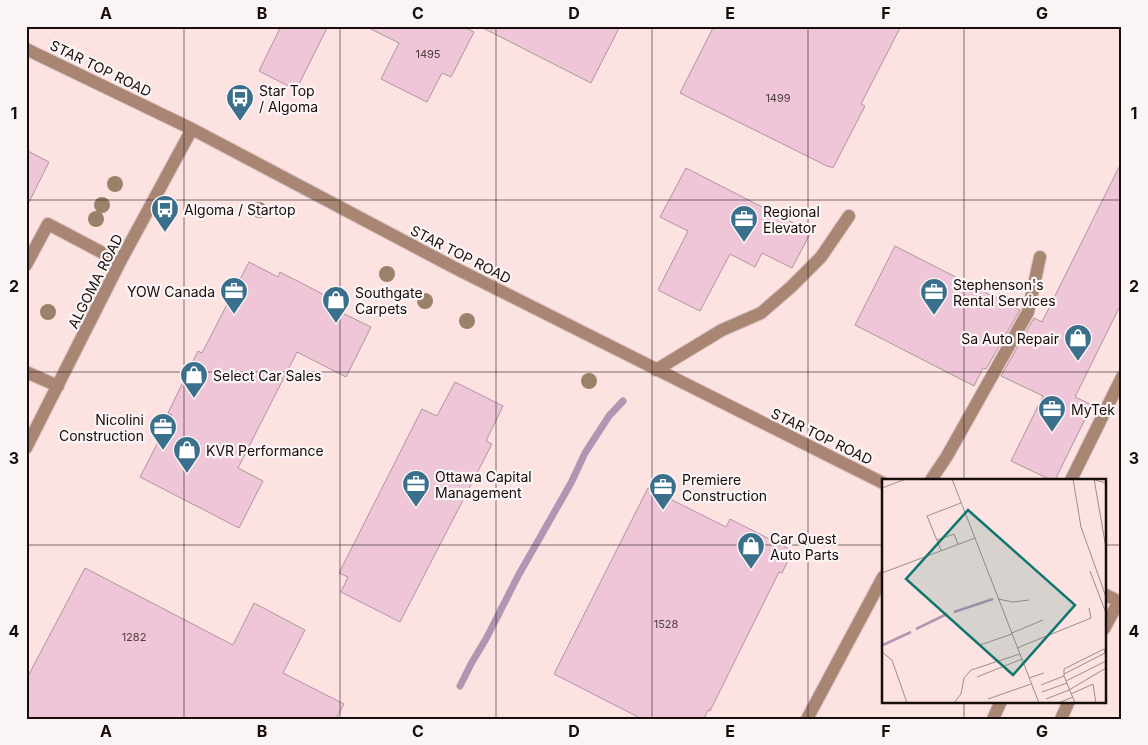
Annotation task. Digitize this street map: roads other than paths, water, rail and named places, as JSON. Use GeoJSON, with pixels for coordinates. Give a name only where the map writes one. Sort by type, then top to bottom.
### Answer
{"type":"FeatureCollection","features":[{"type":"Feature","properties":{"kind":"street","name":"STAR TOP ROAD"},"geometry":{"type":"LineString","coordinates":[[26,49],[192,129],[446,264],[882,483]]}},
{"type":"Feature","properties":{"kind":"street","name":"ALGOMA ROAD"},"geometry":{"type":"LineString","coordinates":[[26,448],[120,262],[192,129]]}},
{"type":"Feature","properties":{"kind":"street"},"geometry":{"type":"LineString","coordinates":[[656,370],[722,330],[761,313],[791,288],[821,257],[849,216]]}},
{"type":"Feature","properties":{"kind":"street"},"geometry":{"type":"LineString","coordinates":[[26,265],[48,224],[120,262]]}},
{"type":"Feature","properties":{"kind":"street"},"geometry":{"type":"LineString","coordinates":[[932,479],[947,456],[1028,312],[1040,257]]}},
{"type":"Feature","properties":{"kind":"street"},"geometry":{"type":"LineString","coordinates":[[26,372],[58,386]]}},
{"type":"Feature","properties":{"kind":"street"},"geometry":{"type":"LineString","coordinates":[[1071,479],[1122,377]]}},
{"type":"Feature","properties":{"kind":"street"},"geometry":{"type":"LineString","coordinates":[[807,719],[882,579]]}},
{"type":"Feature","properties":{"kind":"street"},"geometry":{"type":"LineString","coordinates":[[1106,595],[1120,602],[1106,626]]}},
{"type":"Feature","properties":{"kind":"street"},"geometry":{"type":"LineString","coordinates":[[993,719],[1002,702]]}},
{"type":"Feature","properties":{"kind":"street"},"geometry":{"type":"LineString","coordinates":[[1061,719],[1070,702]]}},
{"type":"Feature","properties":{"kind":"waterway"},"geometry":{"type":"LineString","coordinates":[[460,686],[518,576],[571,483],[585,453],[609,416],[623,401]]}},
{"type":"Feature","properties":{"kind":"place","name":"Star Top / Algoma"},"geometry":{"type":"Point","coordinates":[240,122]}},
{"type":"Feature","properties":{"kind":"place","name":"Algoma / Startop"},"geometry":{"type":"Point","coordinates":[165,233]}},
{"type":"Feature","properties":{"kind":"place","name":"Regional Elevator"},"geometry":{"type":"Point","coordinates":[744,243]}},
{"type":"Feature","properties":{"kind":"place","name":"YOW Canada"},"geometry":{"type":"Point","coordinates":[234,315]}},
{"type":"Feature","properties":{"kind":"place","name":"Stephenson's Rental Services"},"geometry":{"type":"Point","coordinates":[934,316]}},
{"type":"Feature","properties":{"kind":"place","name":"Southgate Carpets"},"geometry":{"type":"Point","coordinates":[336,324]}},
{"type":"Feature","properties":{"kind":"place","name":"Sa Auto Repair"},"geometry":{"type":"Point","coordinates":[1078,362]}},
{"type":"Feature","properties":{"kind":"place","name":"Select Car Sales"},"geometry":{"type":"Point","coordinates":[194,399]}},
{"type":"Feature","properties":{"kind":"place","name":"MyTek"},"geometry":{"type":"Point","coordinates":[1052,433]}},
{"type":"Feature","properties":{"kind":"place","name":"Nicolini Construction"},"geometry":{"type":"Point","coordinates":[163,451]}},
{"type":"Feature","properties":{"kind":"place","name":"KVR Performance"},"geometry":{"type":"Point","coordinates":[187,474]}},
{"type":"Feature","properties":{"kind":"place","name":"Ottawa Capital Management"},"geometry":{"type":"Point","coordinates":[416,508]}},
{"type":"Feature","properties":{"kind":"place","name":"Premiere Construction"},"geometry":{"type":"Point","coordinates":[663,511]}},
{"type":"Feature","properties":{"kind":"place","name":"Car Quest Auto Parts"},"geometry":{"type":"Point","coordinates":[751,570]}}]}
